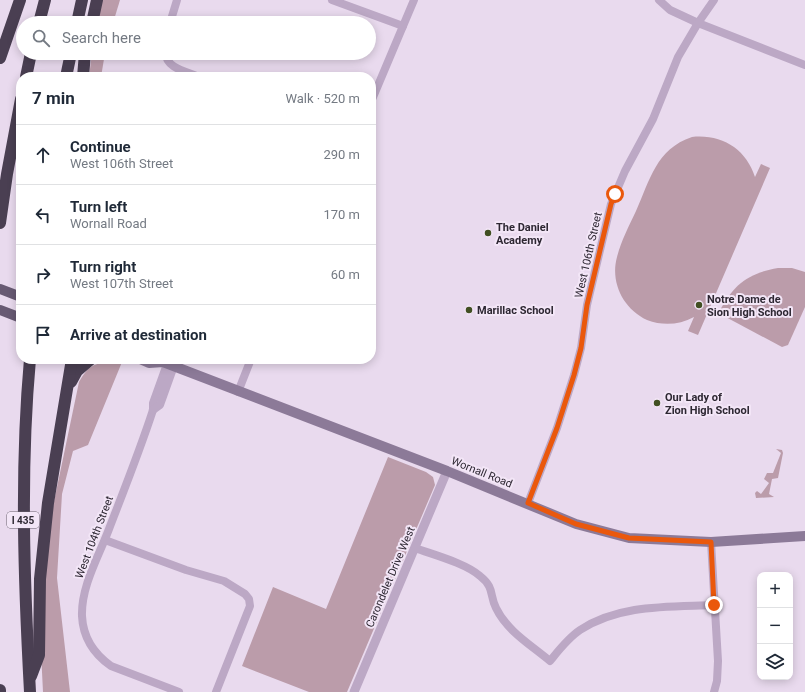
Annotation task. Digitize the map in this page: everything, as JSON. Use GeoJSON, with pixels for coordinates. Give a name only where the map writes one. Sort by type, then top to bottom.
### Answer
{"type":"FeatureCollection","features":[{"type":"Feature","properties":{"kind":"highway"},"geometry":{"type":"LineString","coordinates":[[0,58],[20,0]]}},
{"type":"Feature","properties":{"kind":"highway"},"geometry":{"type":"LineString","coordinates":[[41,16],[45,0]]}},
{"type":"Feature","properties":{"kind":"highway"},"geometry":{"type":"LineString","coordinates":[[79,16],[82,0]]}},
{"type":"Feature","properties":{"kind":"highway"},"geometry":{"type":"LineString","coordinates":[[94,16],[97,0]]}},
{"type":"Feature","properties":{"kind":"highway"},"geometry":{"type":"LineString","coordinates":[[27,72],[30,60]]}},
{"type":"Feature","properties":{"kind":"highway"},"geometry":{"type":"LineString","coordinates":[[67,72],[70,60]]}},
{"type":"Feature","properties":{"kind":"highway"},"geometry":{"type":"LineString","coordinates":[[83,72],[84,60]]}},
{"type":"Feature","properties":{"kind":"highway"},"geometry":{"type":"LineString","coordinates":[[0,223],[16,126]]}},
{"type":"Feature","properties":{"kind":"highway","name":"I 435"},"geometry":{"type":"LineString","coordinates":[[30,364],[24,426],[23,561],[30,687]]}},
{"type":"Feature","properties":{"kind":"highway"},"geometry":{"type":"LineString","coordinates":[[30,687],[39,656],[40,579],[47,510],[71,364]]}},
{"type":"Feature","properties":{"kind":"highway"},"geometry":{"type":"LineString","coordinates":[[68,387],[77,371],[85,364]]}},
{"type":"Feature","properties":{"kind":"main road"},"geometry":{"type":"LineString","coordinates":[[0,289],[16,295]]}},
{"type":"Feature","properties":{"kind":"main road"},"geometry":{"type":"LineString","coordinates":[[0,310],[16,316]]}},
{"type":"Feature","properties":{"kind":"main road","name":"Wornall Road"},"geometry":{"type":"LineString","coordinates":[[168,364],[238,392],[447,471],[576,524],[629,538],[711,542],[805,536]]}},
{"type":"Feature","properties":{"kind":"street"},"geometry":{"type":"LineString","coordinates":[[172,16],[177,0]]}},
{"type":"Feature","properties":{"kind":"street"},"geometry":{"type":"LineString","coordinates":[[332,0],[376,16]]}},
{"type":"Feature","properties":{"kind":"street"},"geometry":{"type":"LineString","coordinates":[[376,90],[414,0]]}},
{"type":"Feature","properties":{"kind":"street"},"geometry":{"type":"LineString","coordinates":[[659,0],[670,10],[698,23],[805,65]]}},
{"type":"Feature","properties":{"kind":"street","name":"West 106th Street"},"geometry":{"type":"LineString","coordinates":[[528,503],[557,428],[574,375],[581,348],[587,305],[611,204],[625,171],[653,119],[678,57],[698,23],[714,0]]}},
{"type":"Feature","properties":{"kind":"street"},"geometry":{"type":"LineString","coordinates":[[376,16],[403,26]]}},
{"type":"Feature","properties":{"kind":"street"},"geometry":{"type":"LineString","coordinates":[[169,60],[173,66],[187,72]]}},
{"type":"Feature","properties":{"kind":"street","name":"West 104th Street"},"geometry":{"type":"LineString","coordinates":[[166,364],[160,406],[153,410],[86,589],[82,617],[88,641],[99,656],[112,666],[179,692]]}},
{"type":"Feature","properties":{"kind":"street"},"geometry":{"type":"LineString","coordinates":[[238,392],[249,364]]}},
{"type":"Feature","properties":{"kind":"street","name":"Carondelet Drive West"},"geometry":{"type":"LineString","coordinates":[[354,692],[447,471]]}},
{"type":"Feature","properties":{"kind":"street"},"geometry":{"type":"LineString","coordinates":[[105,540],[186,570],[224,581],[245,594],[249,599],[250,606],[216,692]]}},
{"type":"Feature","properties":{"kind":"street"},"geometry":{"type":"LineString","coordinates":[[711,542],[718,661],[714,692]]}},
{"type":"Feature","properties":{"kind":"street"},"geometry":{"type":"LineString","coordinates":[[415,548],[460,565],[480,575],[492,589],[495,607],[510,629],[550,661],[568,639],[580,630],[607,616],[663,607],[714,605]]}},
{"type":"Feature","properties":{"kind":"shaded area"},"geometry":{"type":"Polygon","coordinates":[[[100,0],[120,0],[115,16],[97,16],[100,0]]]}},
{"type":"Feature","properties":{"kind":"shaded area"},"geometry":{"type":"Polygon","coordinates":[[[91,60],[104,60],[102,72],[90,72],[91,60]]]}},
{"type":"Feature","properties":{"kind":"shaded area"},"geometry":{"type":"Polygon","coordinates":[[[692,137],[713,138],[731,145],[746,159],[755,177],[761,164],[770,168],[698,335],[688,331],[694,317],[683,322],[665,324],[647,320],[639,315],[631,309],[620,294],[615,276],[615,266],[621,245],[650,177],[662,158],[670,149],[680,142],[692,137]]]}},
{"type":"Feature","properties":{"kind":"shaded area"},"geometry":{"type":"Polygon","coordinates":[[[778,268],[792,268],[805,272],[805,307],[788,345],[782,347],[719,312],[730,294],[742,282],[758,273],[778,268]]]}},
{"type":"Feature","properties":{"kind":"shaded area"},"geometry":{"type":"Polygon","coordinates":[[[121,364],[88,445],[73,451],[62,494],[57,578],[70,692],[43,692],[39,612],[47,535],[79,382],[85,372],[95,365],[121,364]]]}},
{"type":"Feature","properties":{"kind":"shaded area"},"geometry":{"type":"Polygon","coordinates":[[[776,449],[782,450],[783,453],[778,478],[772,479],[769,494],[774,497],[756,498],[755,493],[757,491],[761,494],[769,483],[764,479],[767,473],[773,473],[781,453],[776,449]]]}},
{"type":"Feature","properties":{"kind":"shaded area"},"geometry":{"type":"Polygon","coordinates":[[[388,457],[426,472],[433,477],[435,485],[347,692],[309,692],[242,666],[273,587],[326,609],[388,457]]]}},
{"type":"Feature","properties":{"kind":"place","name":"The Daniel Academy"},"geometry":{"type":"Point","coordinates":[488,233]}},
{"type":"Feature","properties":{"kind":"place","name":"Notre Dame de Sion High School"},"geometry":{"type":"Point","coordinates":[699,305]}},
{"type":"Feature","properties":{"kind":"place","name":"Marillac School"},"geometry":{"type":"Point","coordinates":[469,310]}},
{"type":"Feature","properties":{"kind":"place","name":"Our Lady of Zion High School"},"geometry":{"type":"Point","coordinates":[657,403]}},
{"type":"Feature","properties":{"kind":"route"},"geometry":{"type":"LineString","coordinates":[[615,194],[611,204],[587,305],[581,348],[574,375],[557,428],[528,503],[576,524],[629,538],[711,542],[714,605]]}}]}
